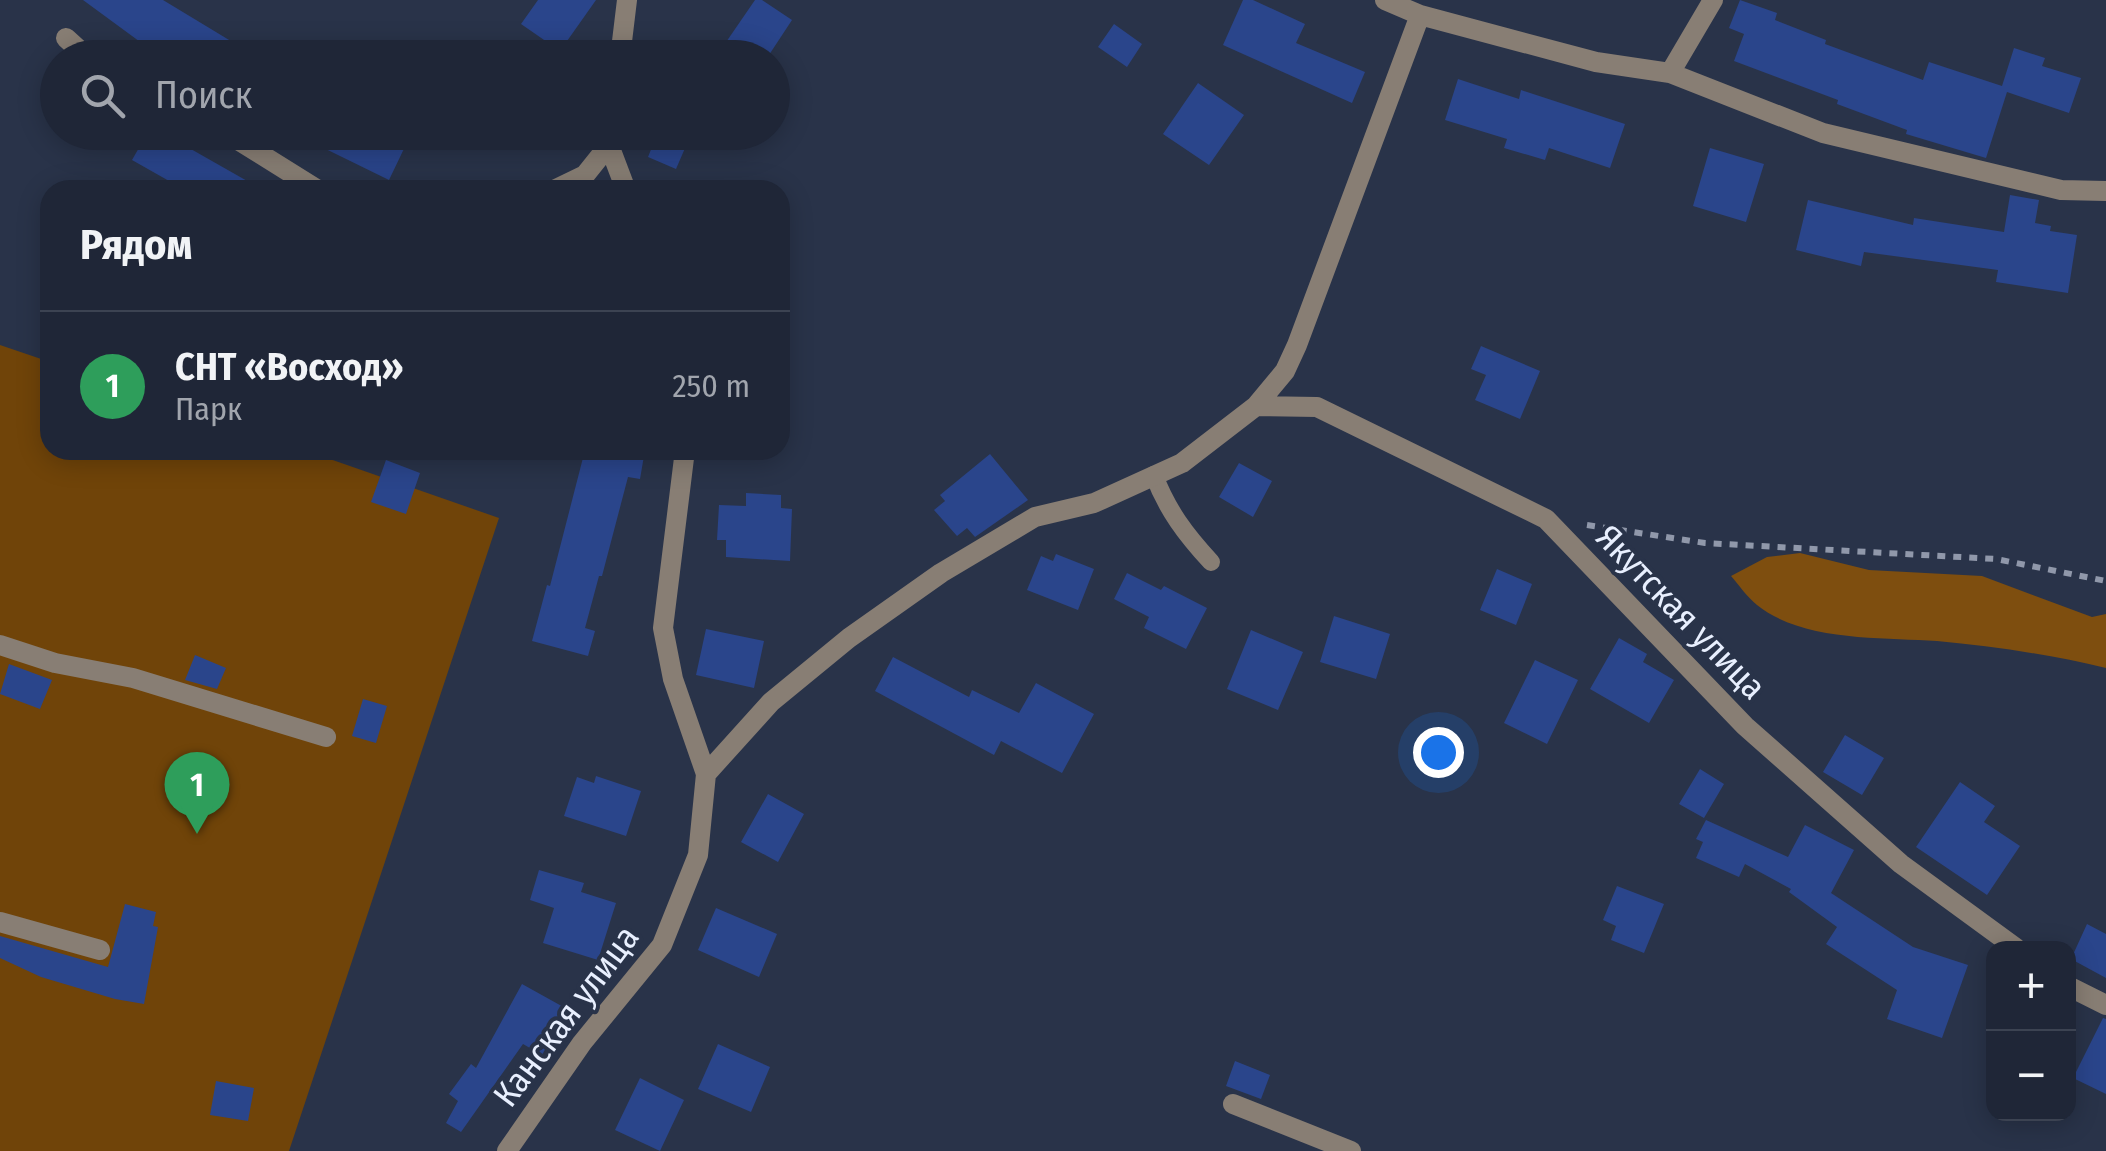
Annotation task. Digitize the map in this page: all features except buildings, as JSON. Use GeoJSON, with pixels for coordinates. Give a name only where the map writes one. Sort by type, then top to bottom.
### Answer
{"type":"FeatureCollection","features":[{"type":"Feature","properties":{"kind":"street"},"geometry":{"type":"LineString","coordinates":[[622,40],[627,0]]}},
{"type":"Feature","properties":{"kind":"street"},"geometry":{"type":"LineString","coordinates":[[1385,0],[1420,15],[1596,62],[1670,73],[1824,133],[2061,190],[2106,192]]}},
{"type":"Feature","properties":{"kind":"street"},"geometry":{"type":"LineString","coordinates":[[1670,73],[1714,0]]}},
{"type":"Feature","properties":{"kind":"street"},"geometry":{"type":"LineString","coordinates":[[706,774],[771,702],[849,638],[941,573],[1035,517],[1094,503],[1182,463],[1256,406],[1285,371],[1297,345],[1420,15]]}},
{"type":"Feature","properties":{"kind":"street"},"geometry":{"type":"LineString","coordinates":[[254,150],[302,180]]}},
{"type":"Feature","properties":{"kind":"street"},"geometry":{"type":"LineString","coordinates":[[574,180],[586,174],[602,150]]}},
{"type":"Feature","properties":{"kind":"street"},"geometry":{"type":"LineString","coordinates":[[613,150],[623,180]]}},
{"type":"Feature","properties":{"kind":"street","name":"Якутская улица"},"geometry":{"type":"LineString","coordinates":[[1256,406],[1317,406],[1546,519],[1746,726],[1901,864],[2006,941]]}},
{"type":"Feature","properties":{"kind":"street","name":"Канская улица"},"geometry":{"type":"LineString","coordinates":[[507,1151],[582,1043],[662,946],[698,855],[706,774],[674,679],[663,628],[684,460]]}},
{"type":"Feature","properties":{"kind":"street"},"geometry":{"type":"LineString","coordinates":[[0,645],[56,663],[132,678],[326,737]]}},
{"type":"Feature","properties":{"kind":"street"},"geometry":{"type":"LineString","coordinates":[[0,922],[100,950]]}},
{"type":"Feature","properties":{"kind":"street"},"geometry":{"type":"LineString","coordinates":[[2076,990],[2106,1005]]}},
{"type":"Feature","properties":{"kind":"street"},"geometry":{"type":"LineString","coordinates":[[1233,1104],[1352,1151]]}},
{"type":"Feature","properties":{"kind":"lane"},"geometry":{"type":"LineString","coordinates":[[1154,475],[1166,506],[1186,536],[1211,562]]}},
{"type":"Feature","properties":{"kind":"path"},"geometry":{"type":"LineString","coordinates":[[1546,519],[1706,543],[1996,559],[2106,581]]}},
{"type":"Feature","properties":{"kind":"shaded area"},"geometry":{"type":"Polygon","coordinates":[[[0,345],[40,359],[40,460],[333,460],[499,518],[289,1151],[0,1151],[0,345]]]}},
{"type":"Feature","properties":{"kind":"shaded area"},"geometry":{"type":"Polygon","coordinates":[[[1800,553],[1869,570],[1982,576],[2092,617],[2106,614],[2106,668],[1979,646],[1820,632],[1776,617],[1753,602],[1731,576],[1767,557],[1800,553]]]}},
{"type":"Feature","properties":{"kind":"place","name":"СНТ «Восход»"},"geometry":{"type":"Point","coordinates":[197,834]}}]}
